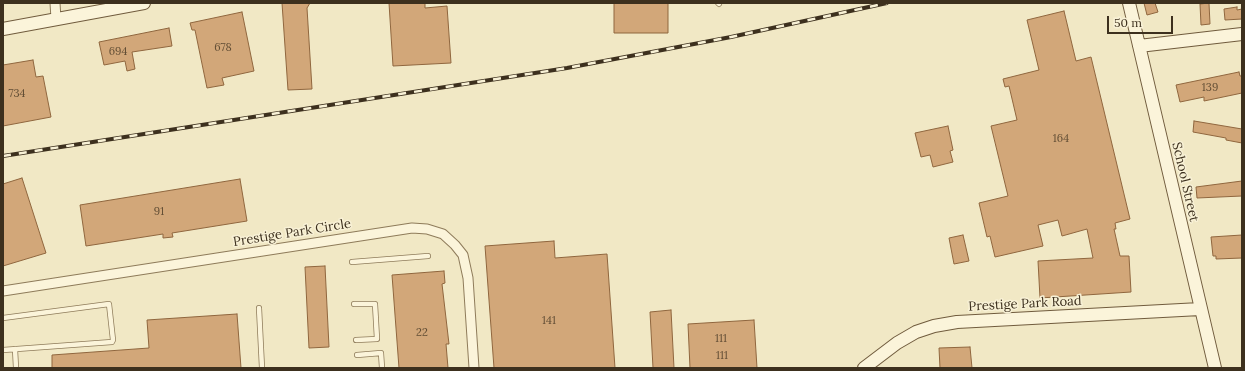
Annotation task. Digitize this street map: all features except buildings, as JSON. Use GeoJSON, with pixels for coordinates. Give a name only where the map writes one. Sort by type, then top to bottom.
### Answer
{"type":"FeatureCollection","features":[{"type":"Feature","properties":{"kind":"main road"},"geometry":{"type":"LineString","coordinates":[[3,29],[144,3]]}},
{"type":"Feature","properties":{"kind":"main road","name":"School Street"},"geometry":{"type":"LineString","coordinates":[[1129,3],[1215,368]]}},
{"type":"Feature","properties":{"kind":"main road"},"geometry":{"type":"LineString","coordinates":[[1139,46],[1242,34]]}},
{"type":"Feature","properties":{"kind":"main road","name":"Prestige Park Road"},"geometry":{"type":"LineString","coordinates":[[864,368],[897,343],[916,332],[934,326],[957,322],[1200,309]]}},
{"type":"Feature","properties":{"kind":"street"},"geometry":{"type":"LineString","coordinates":[[55,3],[56,19]]}},
{"type":"Feature","properties":{"kind":"street","name":"Prestige Park Circle"},"geometry":{"type":"LineString","coordinates":[[3,291],[412,228],[427,228],[443,234],[463,255],[468,278],[474,368]]}},
{"type":"Feature","properties":{"kind":"lane"},"geometry":{"type":"LineString","coordinates":[[352,262],[428,256]]}},
{"type":"Feature","properties":{"kind":"lane"},"geometry":{"type":"LineString","coordinates":[[3,318],[109,304],[112,342],[3,350]]}},
{"type":"Feature","properties":{"kind":"lane"},"geometry":{"type":"LineString","coordinates":[[354,304],[375,304],[377,339],[356,340]]}},
{"type":"Feature","properties":{"kind":"lane"},"geometry":{"type":"LineString","coordinates":[[259,308],[262,368]]}},
{"type":"Feature","properties":{"kind":"lane"},"geometry":{"type":"LineString","coordinates":[[15,349],[16,368]]}},
{"type":"Feature","properties":{"kind":"lane"},"geometry":{"type":"LineString","coordinates":[[357,355],[381,353],[382,368]]}},
{"type":"Feature","properties":{"kind":"railway"},"geometry":{"type":"LineString","coordinates":[[3,156],[567,68],[731,37],[887,3]]}}]}
